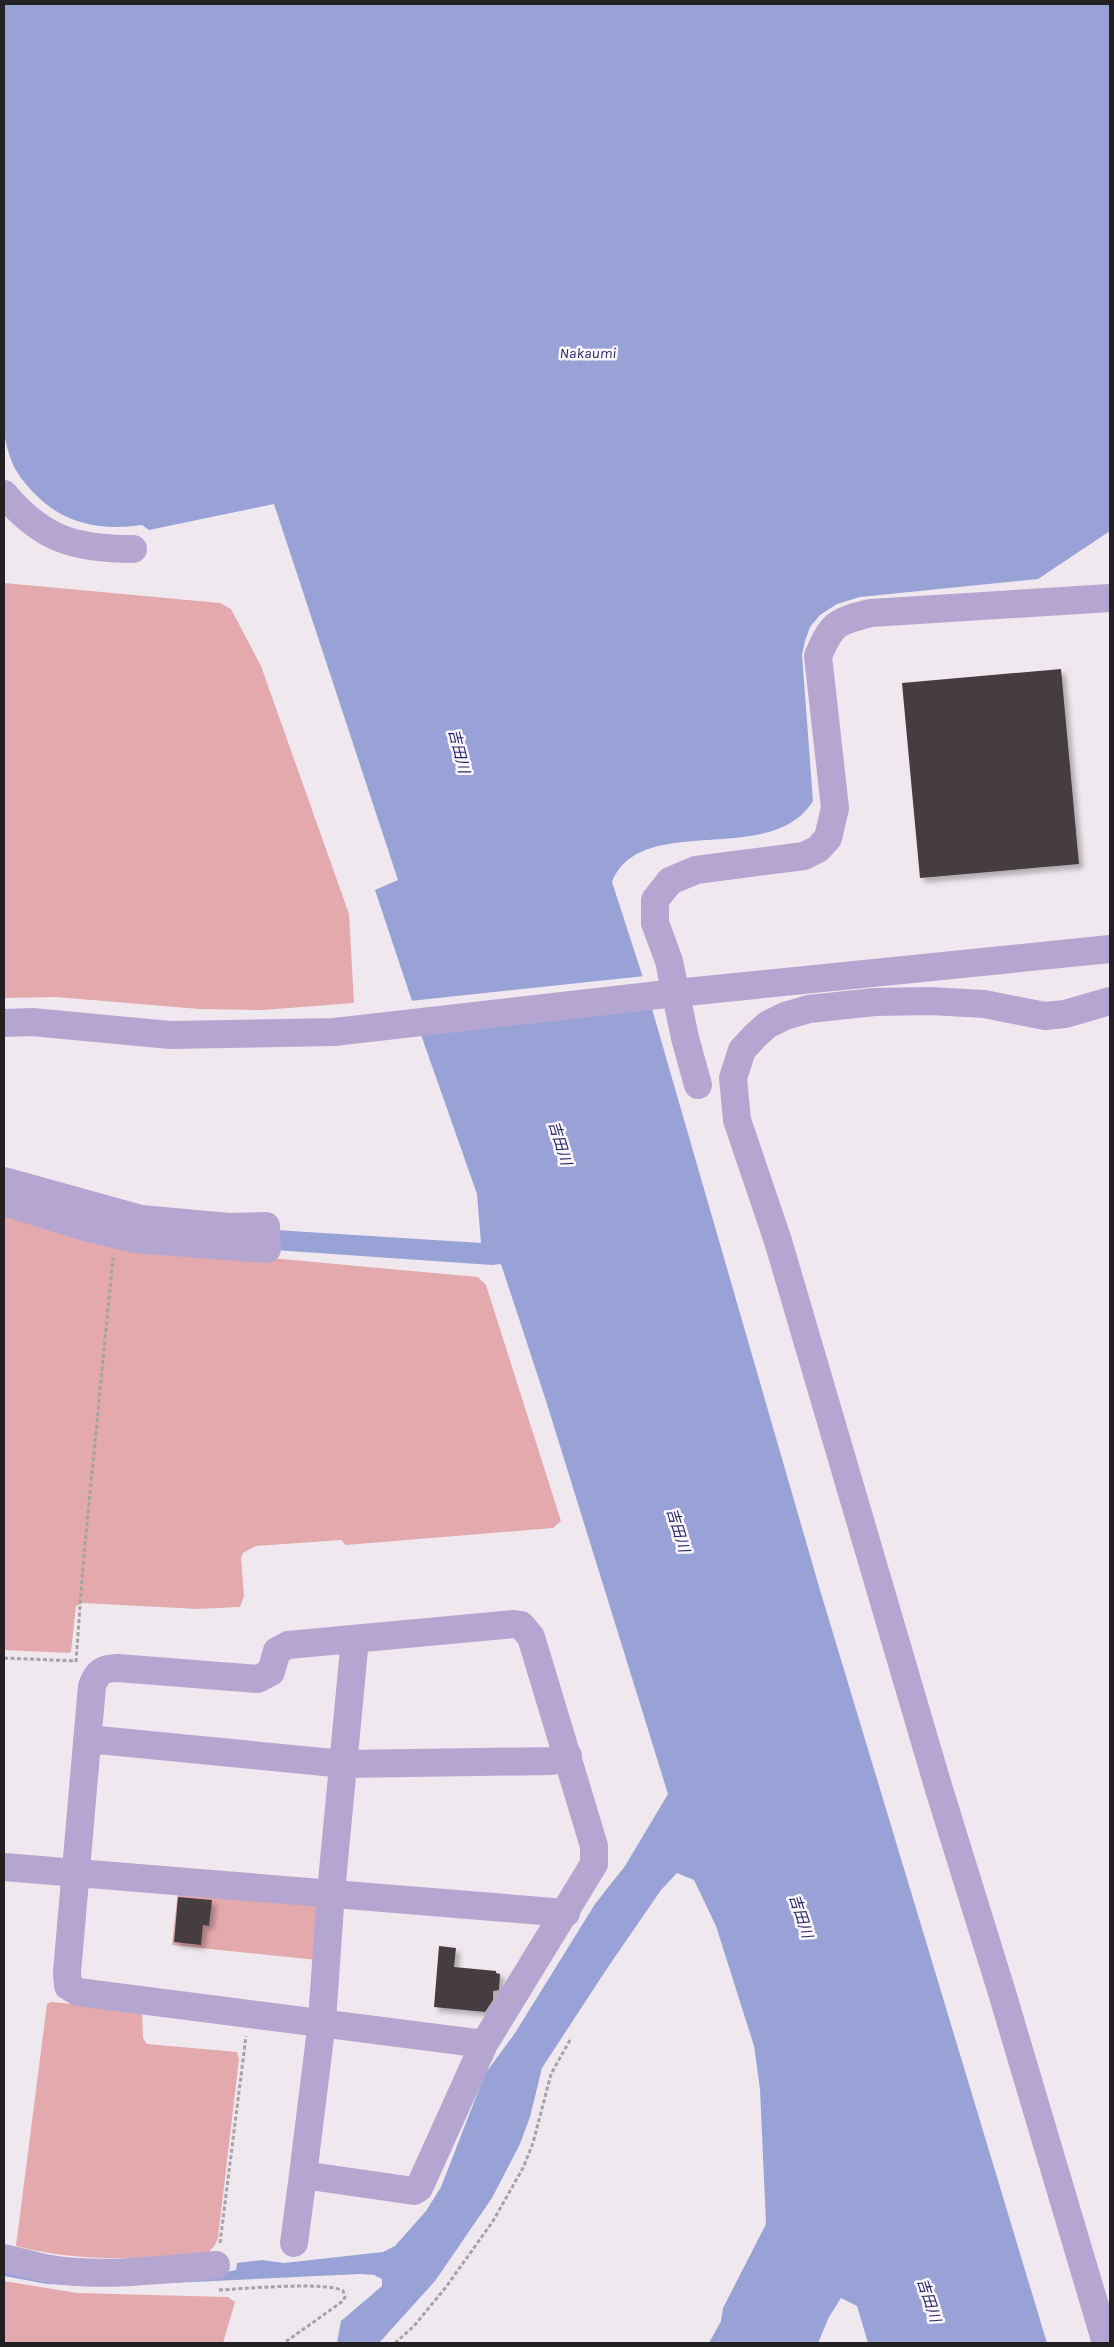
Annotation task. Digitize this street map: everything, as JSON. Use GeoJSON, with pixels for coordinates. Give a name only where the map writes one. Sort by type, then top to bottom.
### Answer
{"type":"FeatureCollection","features":[{"type":"Feature","properties":{"kind":"street"},"geometry":{"type":"LineString","coordinates":[[4,494],[26,519],[46,532],[72,543],[102,549],[133,549]]}},
{"type":"Feature","properties":{"kind":"street"},"geometry":{"type":"LineString","coordinates":[[698,1085],[685,1038],[666,994],[669,961],[653,914],[655,900],[670,881],[696,870],[804,856],[818,849],[828,838],[835,808],[818,656],[826,637],[842,620],[871,613],[1110,598]]}},
{"type":"Feature","properties":{"kind":"street"},"geometry":{"type":"LineString","coordinates":[[4,1023],[32,1022],[170,1034],[334,1032],[666,994],[1110,950]]}},
{"type":"Feature","properties":{"kind":"street"},"geometry":{"type":"LineString","coordinates":[[1106,2343],[1003,1996],[938,1786],[778,1241],[738,1120],[732,1078],[742,1050],[755,1036],[768,1025],[785,1016],[809,1009],[875,1002],[930,1001],[984,1004],[1045,1016],[1065,1014],[1110,1001]]}},
{"type":"Feature","properties":{"kind":"street"},"geometry":{"type":"LineString","coordinates":[[4,1181],[134,1217],[228,1236],[267,1249],[266,1235]]}},
{"type":"Feature","properties":{"kind":"street"},"geometry":{"type":"LineString","coordinates":[[4,1202],[116,1235],[152,1241],[228,1236]]}},
{"type":"Feature","properties":{"kind":"street"},"geometry":{"type":"LineString","coordinates":[[303,2175],[414,2191],[419,2188],[430,2169],[484,2044],[566,1913],[594,1864],[595,1853],[568,1756],[531,1637],[521,1625],[282,1647],[277,1651],[271,1672],[258,1679],[109,1668],[100,1671],[92,1686],[67,1972],[70,1988],[78,1992],[322,2021],[484,2044]]}},
{"type":"Feature","properties":{"kind":"street"},"geometry":{"type":"LineString","coordinates":[[294,2243],[322,2021],[331,1892],[355,1639]]}},
{"type":"Feature","properties":{"kind":"street"},"geometry":{"type":"LineString","coordinates":[[88,1739],[344,1764],[552,1761],[568,1756]]}},
{"type":"Feature","properties":{"kind":"street"},"geometry":{"type":"LineString","coordinates":[[4,1867],[331,1892],[566,1913]]}},
{"type":"Feature","properties":{"kind":"street"},"geometry":{"type":"LineString","coordinates":[[4,2258],[44,2268],[84,2272],[213,2278]]}},
{"type":"Feature","properties":{"kind":"path"},"geometry":{"type":"LineString","coordinates":[[83,1565],[116,1235]]}},
{"type":"Feature","properties":{"kind":"path"},"geometry":{"type":"LineString","coordinates":[[4,1658],[76,1661]]}},
{"type":"Feature","properties":{"kind":"path"},"geometry":{"type":"LineString","coordinates":[[248,2013],[213,2278],[334,2287],[343,2291],[345,2298],[284,2343]]}},
{"type":"Feature","properties":{"kind":"path"},"geometry":{"type":"LineString","coordinates":[[398,2343],[446,2287],[492,2221],[523,2168],[533,2143],[551,2074],[570,2040]]}},
{"type":"Feature","properties":{"kind":"shaded area"},"geometry":{"type":"Polygon","coordinates":[[[4,583],[220,603],[231,609],[261,666],[349,914],[354,1003],[263,1010],[199,1009],[56,997],[4,998],[4,583]]]}},
{"type":"Feature","properties":{"kind":"shaded area"},"geometry":{"type":"Polygon","coordinates":[[[4,1214],[127,1245],[478,1277],[486,1285],[561,1521],[553,1528],[346,1545],[341,1540],[256,1546],[243,1553],[241,1558],[244,1596],[240,1607],[198,1609],[83,1603],[76,1606],[71,1652],[4,1650],[4,1214]]]}},
{"type":"Feature","properties":{"kind":"shaded area"},"geometry":{"type":"Polygon","coordinates":[[[178,1890],[323,1905],[317,1960],[172,1945],[178,1890]]]}},
{"type":"Feature","properties":{"kind":"shaded area"},"geometry":{"type":"Polygon","coordinates":[[[51,2002],[142,2010],[143,2038],[147,2044],[237,2052],[239,2059],[218,2238],[215,2245],[206,2255],[134,2258],[87,2257],[63,2255],[16,2246],[47,2004],[51,2002]]]}},
{"type":"Feature","properties":{"kind":"shaded area"},"geometry":{"type":"Polygon","coordinates":[[[4,2281],[77,2293],[228,2297],[235,2302],[223,2343],[4,2343],[4,2281]]]}},
{"type":"Feature","properties":{"kind":"water","name":"Nakaumi"},"geometry":{"type":"Polygon","coordinates":[[[4,4],[1110,4],[1110,531],[1038,579],[860,597],[837,604],[820,615],[810,627],[802,655],[813,801],[793,821],[768,832],[739,838],[677,843],[650,849],[627,861],[612,882],[647,990],[417,1016],[375,890],[398,880],[274,504],[149,530],[142,525],[127,527],[97,526],[70,518],[45,504],[22,479],[11,459],[4,433],[4,4]]]}},
{"type":"Feature","properties":{"kind":"water","name":"吉田川"},"geometry":{"type":"Polygon","coordinates":[[[650,1002],[820,1590],[1047,2343],[868,2343],[857,2306],[841,2298],[829,2317],[818,2343],[709,2343],[721,2321],[723,2308],[766,2224],[760,2089],[754,2046],[716,1926],[694,1880],[677,1873],[661,1890],[542,2068],[530,2117],[520,2144],[492,2198],[435,2281],[379,2343],[337,2343],[341,2321],[382,2286],[382,2279],[374,2275],[360,2274],[109,2286],[47,2284],[4,2276],[4,2270],[210,2275],[236,2270],[237,2263],[262,2260],[284,2263],[383,2252],[395,2246],[426,2211],[441,2187],[485,2074],[515,2033],[595,1904],[625,1866],[668,1794],[547,1404],[501,1264],[492,1265],[274,1250],[276,1230],[481,1243],[477,1194],[419,1029],[650,1002]]]}},
{"type":"Feature","properties":{"kind":"pier"},"geometry":{"type":"Polygon","coordinates":[[[645,976],[649,990],[415,1017],[410,1001],[645,976]]]}},
{"type":"Feature","properties":{"kind":"building"},"geometry":{"type":"Polygon","coordinates":[[[1061,669],[1079,864],[920,878],[902,683],[1061,669]]]}},
{"type":"Feature","properties":{"kind":"building"},"geometry":{"type":"Polygon","coordinates":[[[178,1897],[212,1900],[209,1926],[203,1925],[201,1945],[174,1942],[178,1897]]]}},
{"type":"Feature","properties":{"kind":"building"},"geometry":{"type":"Polygon","coordinates":[[[439,1946],[456,1948],[454,1967],[496,1971],[496,1973],[500,1974],[499,1990],[493,1991],[493,2000],[485,2012],[434,2007],[439,1946]]]}}]}
